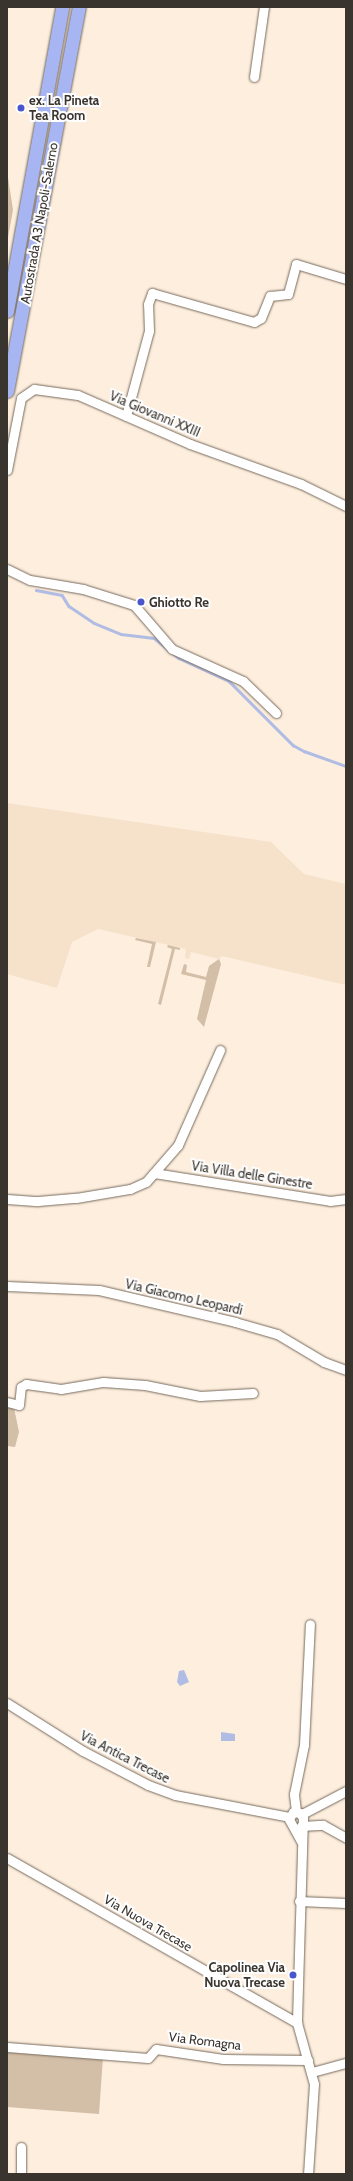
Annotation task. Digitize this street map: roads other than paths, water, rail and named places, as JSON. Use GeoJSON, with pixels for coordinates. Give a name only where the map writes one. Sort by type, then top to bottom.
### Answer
{"type":"FeatureCollection","features":[{"type":"Feature","properties":{"kind":"highway","name":"Autostrada A3 Napoli-Salerno"},"geometry":{"type":"LineString","coordinates":[[7,311],[62,7]]}},
{"type":"Feature","properties":{"kind":"highway","name":"Autostrada A3 Napoli-Salerno"},"geometry":{"type":"LineString","coordinates":[[7,391],[78,7]]}},
{"type":"Feature","properties":{"kind":"street"},"geometry":{"type":"LineString","coordinates":[[254,77],[264,7]]}},
{"type":"Feature","properties":{"kind":"street"},"geometry":{"type":"LineString","coordinates":[[126,416],[149,331],[148,304],[152,293],[254,322],[261,318],[270,296],[288,294],[296,264],[346,279]]}},
{"type":"Feature","properties":{"kind":"street","name":"Via Giovanni XXIII"},"geometry":{"type":"LineString","coordinates":[[7,470],[21,398],[26,392],[34,389],[78,395],[192,444],[301,484],[346,506]]}},
{"type":"Feature","properties":{"kind":"street"},"geometry":{"type":"LineString","coordinates":[[7,569],[30,580],[83,590],[134,605],[172,649],[243,681],[276,713]]}},
{"type":"Feature","properties":{"kind":"street"},"geometry":{"type":"LineString","coordinates":[[7,1199],[50,1200],[130,1189],[146,1182],[178,1145],[220,1050]]}},
{"type":"Feature","properties":{"kind":"street","name":"Via Villa delle Ginestre"},"geometry":{"type":"LineString","coordinates":[[154,1173],[330,1200],[346,1199]]}},
{"type":"Feature","properties":{"kind":"street","name":"Via Giacomo Leopardi"},"geometry":{"type":"LineString","coordinates":[[7,1286],[99,1290],[235,1322],[277,1334],[324,1362],[346,1370]]}},
{"type":"Feature","properties":{"kind":"street"},"geometry":{"type":"LineString","coordinates":[[7,1402],[19,1405],[21,1387],[26,1384],[61,1389],[94,1382],[110,1382],[145,1385],[200,1396],[253,1393]]}},
{"type":"Feature","properties":{"kind":"street"},"geometry":{"type":"LineString","coordinates":[[308,2174],[312,2072],[297,2023],[300,1974],[299,1901],[301,1841],[294,1794],[304,1745],[310,1624]]}},
{"type":"Feature","properties":{"kind":"street","name":"Via Antica Trecase"},"geometry":{"type":"LineString","coordinates":[[7,1703],[83,1751],[148,1785],[175,1796],[323,1825],[346,1838]]}},
{"type":"Feature","properties":{"kind":"street"},"geometry":{"type":"LineString","coordinates":[[297,1819],[346,1791]]}},
{"type":"Feature","properties":{"kind":"street","name":"Via Nuova Trecase"},"geometry":{"type":"LineString","coordinates":[[7,1858],[297,2023]]}},
{"type":"Feature","properties":{"kind":"street"},"geometry":{"type":"LineString","coordinates":[[299,1901],[346,1903]]}},
{"type":"Feature","properties":{"kind":"street","name":"Via Romagna"},"geometry":{"type":"LineString","coordinates":[[7,2047],[148,2058],[156,2049],[222,2059],[308,2060]]}},
{"type":"Feature","properties":{"kind":"street"},"geometry":{"type":"LineString","coordinates":[[312,2072],[346,2063]]}},
{"type":"Feature","properties":{"kind":"street"},"geometry":{"type":"LineString","coordinates":[[21,2147],[21,2174]]}},
{"type":"Feature","properties":{"kind":"water"},"geometry":{"type":"Polygon","coordinates":[[[184,1670],[189,1682],[180,1686],[177,1682],[179,1671],[184,1670]]]}},
{"type":"Feature","properties":{"kind":"water"},"geometry":{"type":"Polygon","coordinates":[[[221,1732],[235,1734],[235,1741],[221,1741],[221,1732]]]}},
{"type":"Feature","properties":{"kind":"waterway"},"geometry":{"type":"LineString","coordinates":[[36,590],[62,595],[69,606],[94,623],[121,634],[154,638],[179,658],[229,681],[293,745],[304,751],[346,766]]}},
{"type":"Feature","properties":{"kind":"place","name":"ex. La Pineta Tea Room"},"geometry":{"type":"Point","coordinates":[21,108]}},
{"type":"Feature","properties":{"kind":"place","name":"Ghiotto Re"},"geometry":{"type":"Point","coordinates":[141,602]}},
{"type":"Feature","properties":{"kind":"place","name":"Capolinea Via Nuova Trecase"},"geometry":{"type":"Point","coordinates":[293,1975]}}]}
